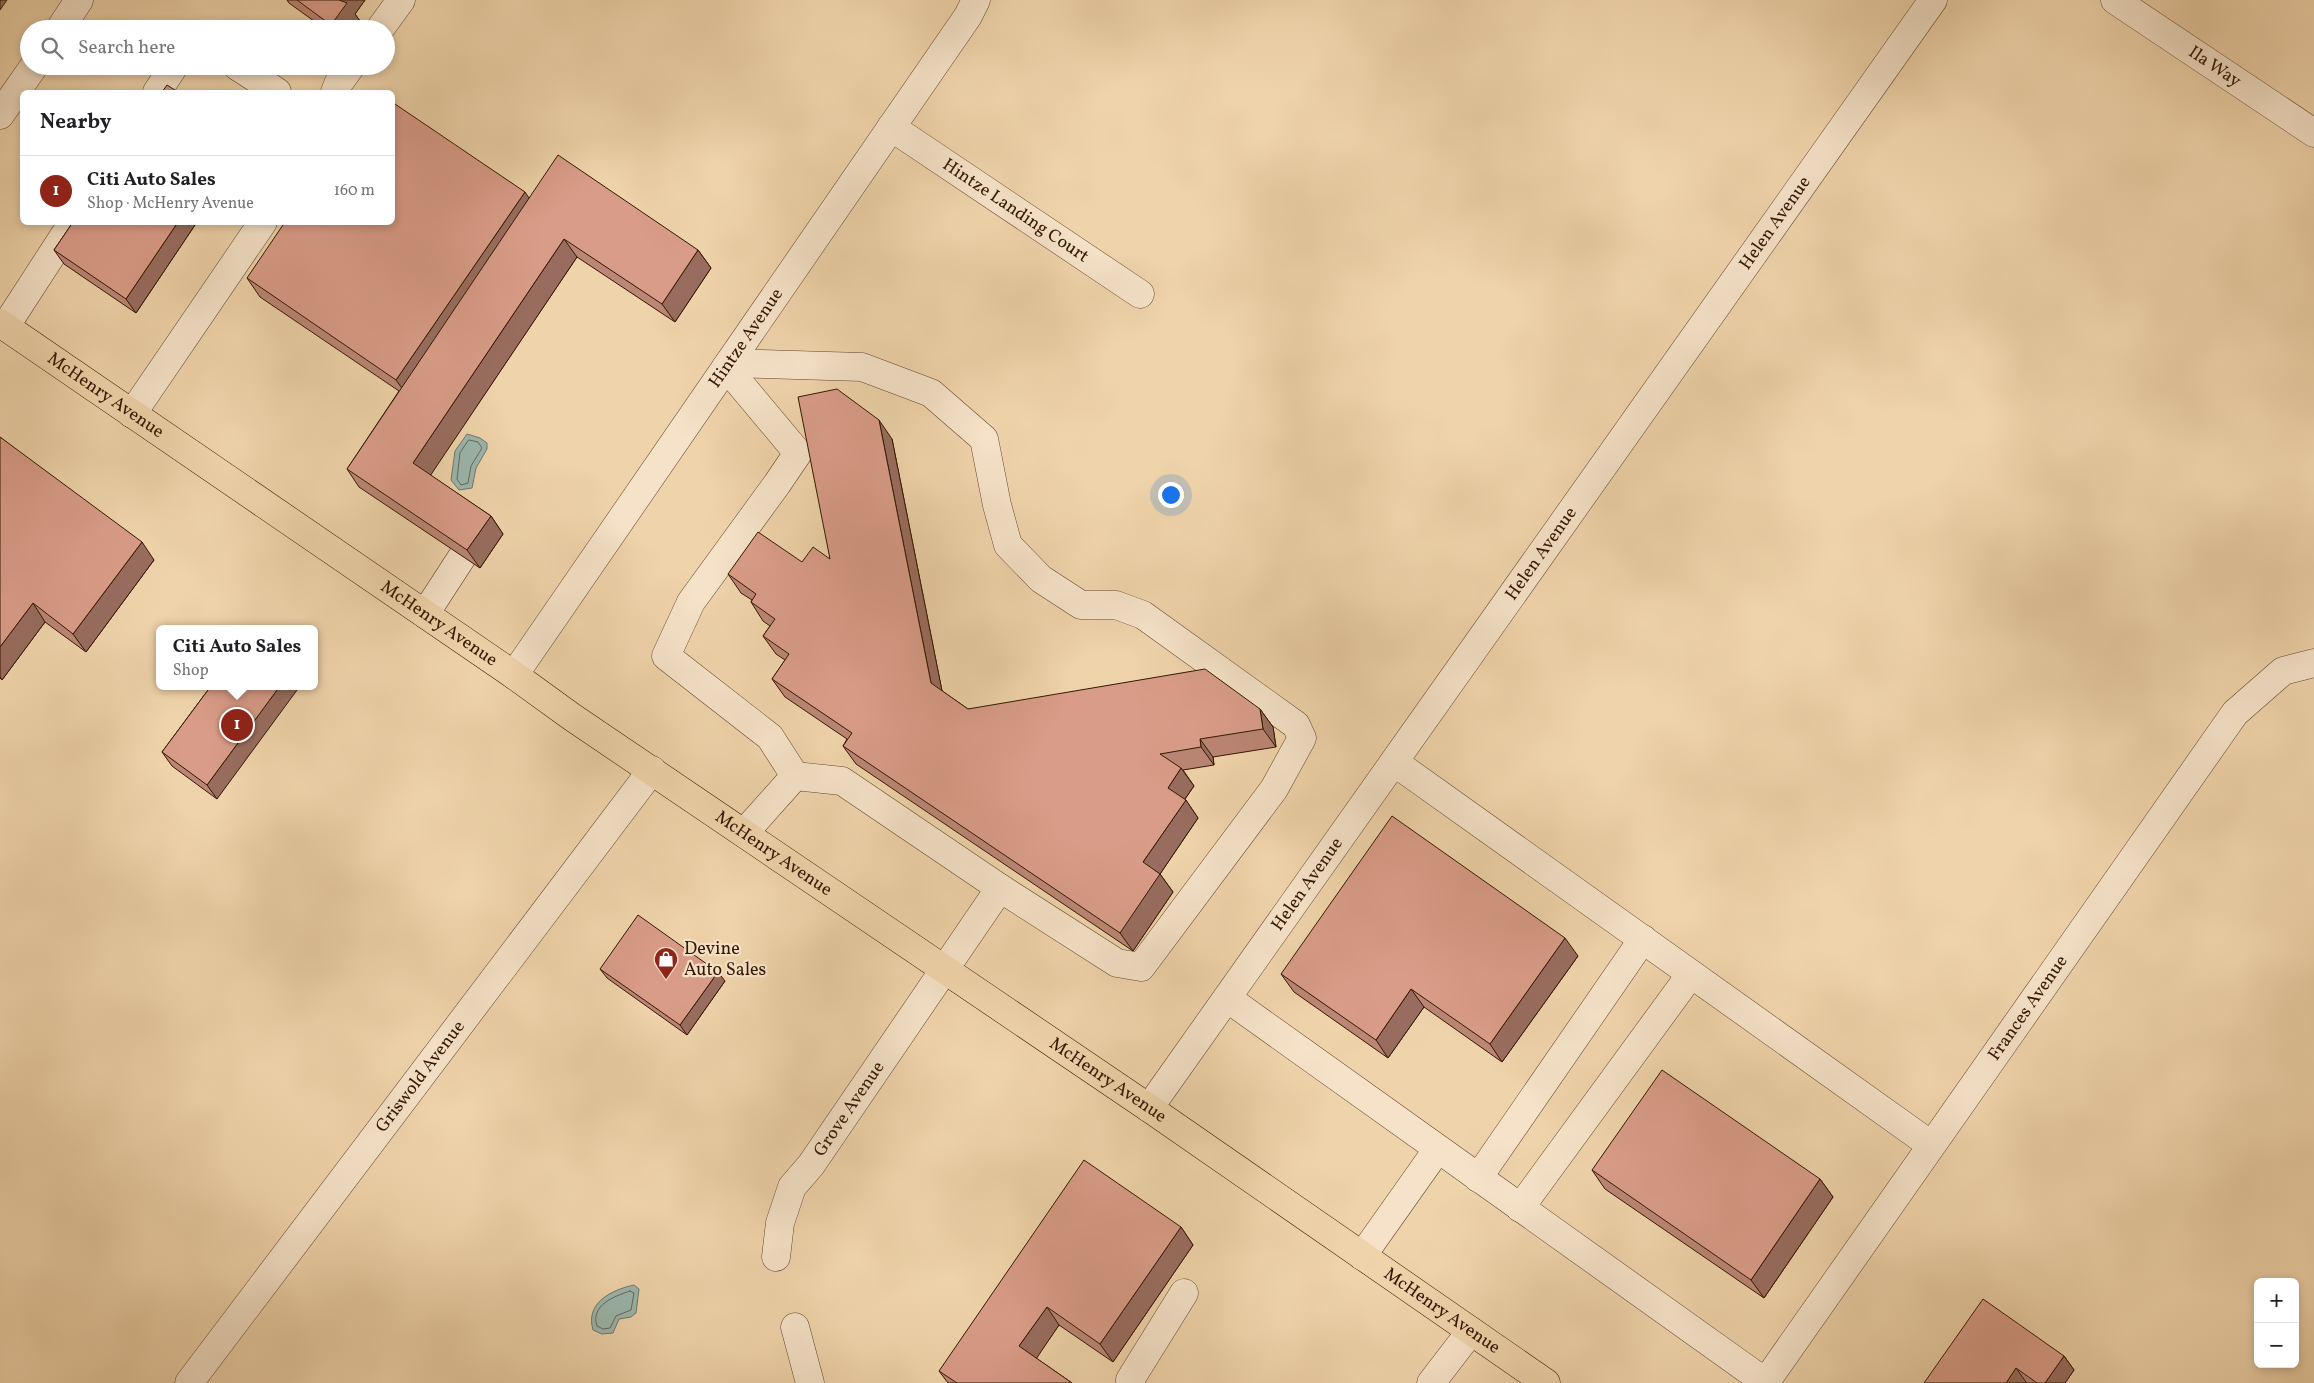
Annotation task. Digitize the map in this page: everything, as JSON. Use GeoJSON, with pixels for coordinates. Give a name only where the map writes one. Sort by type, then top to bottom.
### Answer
{"type":"FeatureCollection","features":[{"type":"Feature","properties":{"kind":"main road","name":"McHenry Avenue"},"geometry":{"type":"LineString","coordinates":[[3,325],[514,675],[572,717],[1149,1108],[1546,1383]]}},
{"type":"Feature","properties":{"kind":"street"},"geometry":{"type":"LineString","coordinates":[[66,20],[80,0]]}},
{"type":"Feature","properties":{"kind":"street"},"geometry":{"type":"LineString","coordinates":[[387,20],[401,0]]}},
{"type":"Feature","properties":{"kind":"street","name":"Hintze Avenue"},"geometry":{"type":"LineString","coordinates":[[514,675],[968,16],[976,0]]}},
{"type":"Feature","properties":{"kind":"street","name":"Helen Avenue"},"geometry":{"type":"LineString","coordinates":[[1149,1108],[1933,0]]}},
{"type":"Feature","properties":{"kind":"street","name":"Ila Way"},"geometry":{"type":"LineString","coordinates":[[2115,0],[2314,133]]}},
{"type":"Feature","properties":{"kind":"street"},"geometry":{"type":"LineString","coordinates":[[0,115],[28,75]]}},
{"type":"Feature","properties":{"kind":"street"},"geometry":{"type":"LineString","coordinates":[[158,90],[168,75]]}},
{"type":"Feature","properties":{"kind":"street"},"geometry":{"type":"LineString","coordinates":[[251,75],[274,90]]}},
{"type":"Feature","properties":{"kind":"street"},"geometry":{"type":"LineString","coordinates":[[335,90],[344,75]]}},
{"type":"Feature","properties":{"kind":"street","name":"Hintze Landing Court"},"geometry":{"type":"LineString","coordinates":[[891,128],[1140,294]]}},
{"type":"Feature","properties":{"kind":"street"},"geometry":{"type":"LineString","coordinates":[[3,325],[71,225]]}},
{"type":"Feature","properties":{"kind":"street"},"geometry":{"type":"LineString","coordinates":[[132,414],[261,225]]}},
{"type":"Feature","properties":{"kind":"street"},"geometry":{"type":"LineString","coordinates":[[727,365],[798,453],[691,602],[666,656],[770,737],[795,776]]}},
{"type":"Feature","properties":{"kind":"street"},"geometry":{"type":"LineString","coordinates":[[727,365],[862,367],[931,393],[984,439],[997,505],[1008,545],[1041,579],[1081,604],[1116,605],[1143,615],[1296,725],[1302,738],[1274,789],[1141,967],[1117,963],[1000,888],[842,781],[795,776]]}},
{"type":"Feature","properties":{"kind":"street"},"geometry":{"type":"LineString","coordinates":[[425,614],[462,557]]}},
{"type":"Feature","properties":{"kind":"street","name":"Frances Avenue"},"geometry":{"type":"LineString","coordinates":[[1765,1383],[2235,714],[2283,671],[2314,663]]}},
{"type":"Feature","properties":{"kind":"street"},"geometry":{"type":"LineString","coordinates":[[1394,762],[1932,1145]]}},
{"type":"Feature","properties":{"kind":"street","name":"Griswold Avenue"},"geometry":{"type":"LineString","coordinates":[[189,1383],[652,770]]}},
{"type":"Feature","properties":{"kind":"street"},"geometry":{"type":"LineString","coordinates":[[744,833],[795,776]]}},
{"type":"Feature","properties":{"kind":"street","name":"Grove Avenue"},"geometry":{"type":"LineString","coordinates":[[776,1258],[780,1223],[792,1186],[811,1165],[1000,888]]}},
{"type":"Feature","properties":{"kind":"street"},"geometry":{"type":"LineString","coordinates":[[1478,1178],[1643,939]]}},
{"type":"Feature","properties":{"kind":"street"},"geometry":{"type":"LineString","coordinates":[[1520,1208],[1691,974]]}},
{"type":"Feature","properties":{"kind":"street"},"geometry":{"type":"LineString","coordinates":[[1227,998],[1765,1383]]}},
{"type":"Feature","properties":{"kind":"street"},"geometry":{"type":"LineString","coordinates":[[1362,1256],[1437,1150]]}},
{"type":"Feature","properties":{"kind":"street"},"geometry":{"type":"LineString","coordinates":[[1131,1383],[1130,1380],[1184,1293]]}},
{"type":"Feature","properties":{"kind":"street"},"geometry":{"type":"LineString","coordinates":[[796,1328],[810,1383]]}},
{"type":"Feature","properties":{"kind":"street"},"geometry":{"type":"LineString","coordinates":[[1431,1383],[1471,1331]]}},
{"type":"Feature","properties":{"kind":"water"},"geometry":{"type":"Polygon","coordinates":[[[467,434],[480,438],[487,443],[487,449],[476,468],[472,488],[459,490],[451,480],[455,451],[467,434]]]}},
{"type":"Feature","properties":{"kind":"water"},"geometry":{"type":"Polygon","coordinates":[[[634,1285],[639,1289],[636,1313],[631,1317],[619,1319],[613,1333],[602,1334],[593,1330],[593,1312],[596,1305],[609,1294],[634,1285]]]}},
{"type":"Feature","properties":{"kind":"building"},"geometry":{"type":"Polygon","coordinates":[[[297,0],[339,0],[347,3],[335,20],[324,20],[297,0]]]}},
{"type":"Feature","properties":{"kind":"building"},"geometry":{"type":"Polygon","coordinates":[[[167,85],[175,90],[163,90],[167,85]]]}},
{"type":"Feature","properties":{"kind":"building"},"geometry":{"type":"Polygon","coordinates":[[[395,104],[525,192],[396,380],[247,278],[283,225],[395,225],[395,104]]]}},
{"type":"Feature","properties":{"kind":"building"},"geometry":{"type":"Polygon","coordinates":[[[558,155],[698,250],[662,304],[564,239],[413,463],[491,516],[467,550],[347,469],[558,155]]]}},
{"type":"Feature","properties":{"kind":"building"},"geometry":{"type":"Polygon","coordinates":[[[71,225],[176,225],[126,299],[54,250],[71,225]]]}},
{"type":"Feature","properties":{"kind":"building"},"geometry":{"type":"Polygon","coordinates":[[[837,389],[879,420],[931,683],[968,709],[1205,669],[1260,709],[1263,729],[1200,739],[1201,747],[1160,754],[1181,768],[1168,788],[1186,800],[1143,862],[1160,874],[1120,933],[843,746],[852,733],[772,679],[789,654],[763,636],[775,619],[751,602],[756,594],[728,574],[758,532],[802,562],[813,547],[830,559],[798,397],[837,389]]]}},
{"type":"Feature","properties":{"kind":"building"},"geometry":{"type":"Polygon","coordinates":[[[0,437],[142,542],[73,634],[33,603],[0,647],[0,437]]]}},
{"type":"Feature","properties":{"kind":"building"},"geometry":{"type":"Polygon","coordinates":[[[208,690],[277,690],[207,785],[162,752],[208,690]]]}},
{"type":"Feature","properties":{"kind":"building"},"geometry":{"type":"Polygon","coordinates":[[[1392,816],[1565,938],[1490,1044],[1411,989],[1376,1040],[1281,974],[1392,816]]]}},
{"type":"Feature","properties":{"kind":"building","name":"Devine Auto Sales"},"geometry":{"type":"Polygon","coordinates":[[[638,915],[718,972],[680,1025],[600,969],[638,915]]]}},
{"type":"Feature","properties":{"kind":"building"},"geometry":{"type":"Polygon","coordinates":[[[1662,1070],[1820,1179],[1751,1280],[1592,1170],[1662,1070]]]}},
{"type":"Feature","properties":{"kind":"building"},"geometry":{"type":"Polygon","coordinates":[[[1084,1160],[1181,1227],[1100,1344],[1047,1307],[1019,1346],[1072,1383],[957,1383],[939,1371],[1084,1160]]]}},
{"type":"Feature","properties":{"kind":"building"},"geometry":{"type":"Polygon","coordinates":[[[1983,1299],[2064,1356],[2045,1383],[2037,1383],[2016,1368],[2006,1383],[1924,1383],[1983,1299]]]}},
{"type":"Feature","properties":{"kind":"place","name":"Citi Auto Sales"},"geometry":{"type":"Point","coordinates":[237,725]}},
{"type":"Feature","properties":{"kind":"place","name":"Devine Auto Sales"},"geometry":{"type":"Point","coordinates":[666,980]}}]}
